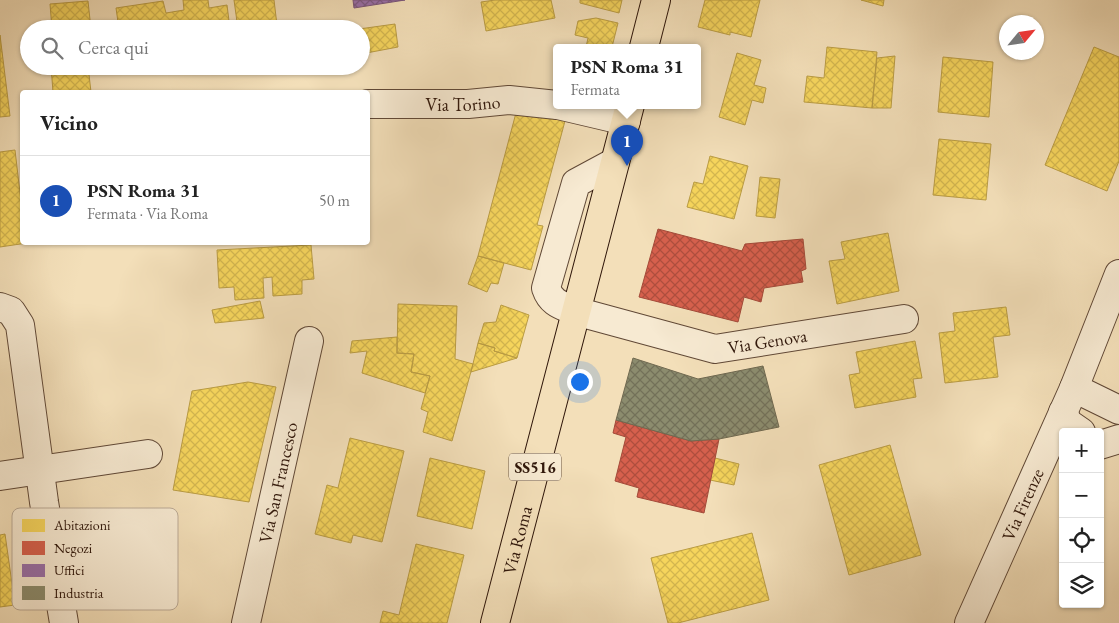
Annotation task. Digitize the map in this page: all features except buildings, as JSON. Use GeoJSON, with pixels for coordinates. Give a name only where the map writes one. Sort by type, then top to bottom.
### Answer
{"type":"FeatureCollection","features":[{"type":"Feature","properties":{"kind":"main road"},"geometry":{"type":"LineString","coordinates":[[645,44],[656,0]]}},
{"type":"Feature","properties":{"kind":"main road","name":"Via Roma"},"geometry":{"type":"LineString","coordinates":[[494,623],[628,113]]}},
{"type":"Feature","properties":{"kind":"street","name":"Via Torino"},"geometry":{"type":"LineString","coordinates":[[370,104],[468,104],[509,100],[553,105]]}},
{"type":"Feature","properties":{"kind":"street","name":"Via Torino"},"geometry":{"type":"LineString","coordinates":[[592,109],[628,113]]}},
{"type":"Feature","properties":{"kind":"street","name":"Via Firenze"},"geometry":{"type":"LineString","coordinates":[[969,623],[1068,400],[1119,274]]}},
{"type":"Feature","properties":{"kind":"street"},"geometry":{"type":"LineString","coordinates":[[0,307],[11,310],[20,325],[46,508]]}},
{"type":"Feature","properties":{"kind":"street","name":"Via Genova"},"geometry":{"type":"LineString","coordinates":[[575,311],[715,349],[904,319]]}},
{"type":"Feature","properties":{"kind":"street","name":"Via San Francesco"},"geometry":{"type":"LineString","coordinates":[[246,623],[309,341]]}},
{"type":"Feature","properties":{"kind":"street"},"geometry":{"type":"LineString","coordinates":[[1075,428],[1068,423],[1068,400],[1119,410]]}},
{"type":"Feature","properties":{"kind":"street"},"geometry":{"type":"LineString","coordinates":[[1104,437],[1119,439]]}},
{"type":"Feature","properties":{"kind":"street"},"geometry":{"type":"LineString","coordinates":[[1104,444],[1119,439]]}},
{"type":"Feature","properties":{"kind":"street"},"geometry":{"type":"LineString","coordinates":[[0,476],[40,472],[148,454]]}},
{"type":"Feature","properties":{"kind":"street"},"geometry":{"type":"LineString","coordinates":[[1031,484],[1059,462]]}},
{"type":"Feature","properties":{"kind":"street"},"geometry":{"type":"LineString","coordinates":[[62,610],[64,623]]}},
{"type":"Feature","properties":{"kind":"place","name":"PSN Roma 31"},"geometry":{"type":"Point","coordinates":[627,166]}}]}
